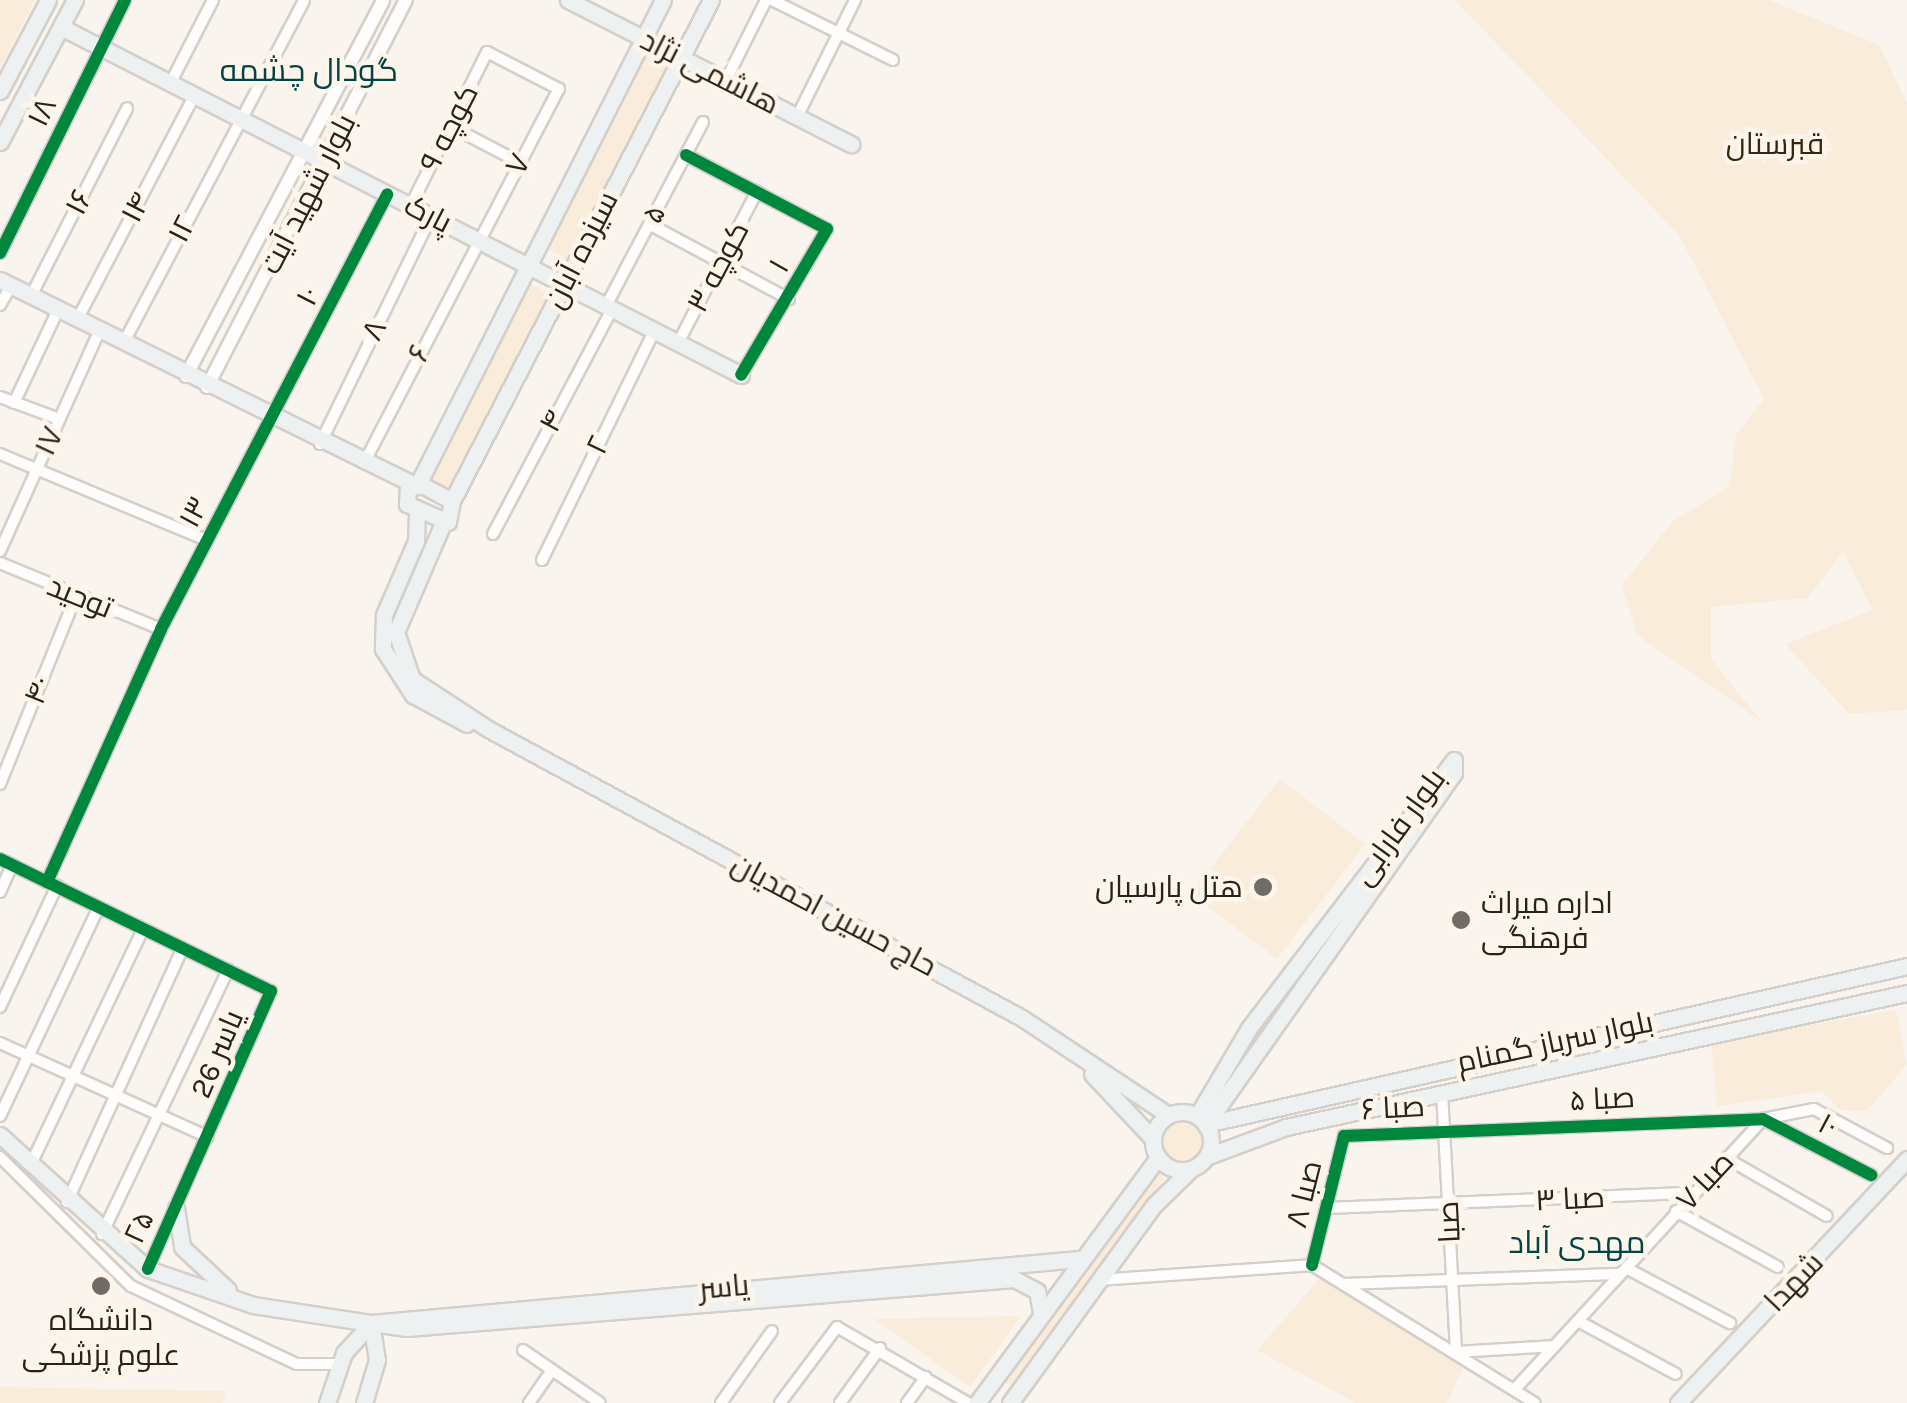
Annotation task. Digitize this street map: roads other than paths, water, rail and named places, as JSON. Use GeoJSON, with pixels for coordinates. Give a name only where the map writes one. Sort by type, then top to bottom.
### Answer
{"type":"FeatureCollection","features":[{"type":"Feature","properties":{"kind":"main road"},"geometry":{"type":"LineString","coordinates":[[0,91],[48,0]]}},
{"type":"Feature","properties":{"kind":"main road"},"geometry":{"type":"LineString","coordinates":[[0,142],[75,0]]}},
{"type":"Feature","properties":{"kind":"main road","name":"هاشمی نژاد"},"geometry":{"type":"LineString","coordinates":[[568,0],[851,144]]}},
{"type":"Feature","properties":{"kind":"main road","name":"سیزده آبان"},"geometry":{"type":"LineString","coordinates":[[411,489],[664,0]]}},
{"type":"Feature","properties":{"kind":"main road","name":"سیزده آبان"},"geometry":{"type":"LineString","coordinates":[[443,523],[454,514],[452,501],[712,0]]}},
{"type":"Feature","properties":{"kind":"main road","name":"پارک"},"geometry":{"type":"LineString","coordinates":[[61,27],[741,375]]}},
{"type":"Feature","properties":{"kind":"main road"},"geometry":{"type":"LineString","coordinates":[[5,283],[382,477],[452,501]]}},
{"type":"Feature","properties":{"kind":"main road"},"geometry":{"type":"LineString","coordinates":[[411,489],[417,512],[443,523]]}},
{"type":"Feature","properties":{"kind":"main road","name":"حاج حسین احمدیان"},"geometry":{"type":"LineString","coordinates":[[417,512],[416,541],[384,615],[388,664],[432,709],[490,730]]}},
{"type":"Feature","properties":{"kind":"main road","name":"حاج حسین احمدیان"},"geometry":{"type":"LineString","coordinates":[[443,523],[400,611],[398,652],[412,679],[490,730],[902,949],[1168,1115]]}},
{"type":"Feature","properties":{"kind":"main road","name":"بلوار فارابی"},"geometry":{"type":"LineString","coordinates":[[1204,1123],[1250,1028],[1396,841],[1454,774],[1454,760],[1396,841],[1266,1039],[1204,1123]]}},
{"type":"Feature","properties":{"kind":"main road","name":"بلوار سرباز گمنام"},"geometry":{"type":"LineString","coordinates":[[1204,1123],[1226,1113],[1907,966]]}},
{"type":"Feature","properties":{"kind":"main road","name":"بلوار سرباز گمنام"},"geometry":{"type":"LineString","coordinates":[[1208,1156],[1286,1127],[1907,993]]}},
{"type":"Feature","properties":{"kind":"main road"},"geometry":{"type":"LineString","coordinates":[[1250,1028],[1266,1039]]}},
{"type":"Feature","properties":{"kind":"main road"},"geometry":{"type":"LineString","coordinates":[[1068,1050],[1152,1138],[1158,1159]]}},
{"type":"Feature","properties":{"kind":"main road"},"geometry":{"type":"LineString","coordinates":[[1010,1403],[1098,1280],[1190,1170],[1208,1156],[1204,1123],[1168,1115],[1152,1138]]}},
{"type":"Feature","properties":{"kind":"main road","name":"یاسر"},"geometry":{"type":"LineString","coordinates":[[0,1134],[101,1235],[148,1268],[253,1305],[371,1322],[751,1293],[1014,1279],[1037,1290],[1041,1312]]}},
{"type":"Feature","properties":{"kind":"main road"},"geometry":{"type":"LineString","coordinates":[[1158,1159],[1190,1170]]}},
{"type":"Feature","properties":{"kind":"main road"},"geometry":{"type":"LineString","coordinates":[[977,1403],[1080,1259],[1158,1159]]}},
{"type":"Feature","properties":{"kind":"main road","name":"شهدا"},"geometry":{"type":"LineString","coordinates":[[1678,1403],[1907,1159]]}},
{"type":"Feature","properties":{"kind":"main road"},"geometry":{"type":"LineString","coordinates":[[176,1208],[196,1270],[253,1305]]}},
{"type":"Feature","properties":{"kind":"main road","name":"یاسر"},"geometry":{"type":"LineString","coordinates":[[751,1293],[1080,1259]]}},
{"type":"Feature","properties":{"kind":"main road"},"geometry":{"type":"LineString","coordinates":[[327,1403],[340,1364],[371,1322]]}},
{"type":"Feature","properties":{"kind":"main road"},"geometry":{"type":"LineString","coordinates":[[364,1403],[372,1378],[371,1322]]}},
{"type":"Feature","properties":{"kind":"main road"},"geometry":{"type":"LineString","coordinates":[[340,1364],[357,1360],[372,1378]]}},
{"type":"Feature","properties":{"kind":"street","name":"۱۸"},"geometry":{"type":"LineString","coordinates":[[0,252],[126,0]]}},
{"type":"Feature","properties":{"kind":"street"},"geometry":{"type":"LineString","coordinates":[[171,82],[212,0]]}},
{"type":"Feature","properties":{"kind":"street","name":"۱۲"},"geometry":{"type":"LineString","coordinates":[[124,342],[304,0]]}},
{"type":"Feature","properties":{"kind":"street","name":"بلوار شهید آیت"},"geometry":{"type":"LineString","coordinates":[[186,376],[382,0]]}},
{"type":"Feature","properties":{"kind":"street","name":"بلوار شهید آیت"},"geometry":{"type":"LineString","coordinates":[[208,387],[406,0]]}},
{"type":"Feature","properties":{"kind":"street"},"geometry":{"type":"LineString","coordinates":[[726,80],[769,0],[894,60]]}},
{"type":"Feature","properties":{"kind":"street"},"geometry":{"type":"LineString","coordinates":[[797,116],[856,0]]}},
{"type":"Feature","properties":{"kind":"street","name":"کوچه ۹"},"geometry":{"type":"LineString","coordinates":[[411,205],[487,52],[559,89]]}},
{"type":"Feature","properties":{"kind":"street","name":"۷"},"geometry":{"type":"LineString","coordinates":[[476,239],[559,89]]}},
{"type":"Feature","properties":{"kind":"street","name":"۱۴"},"geometry":{"type":"LineString","coordinates":[[77,320],[195,94]]}},
{"type":"Feature","properties":{"kind":"street","name":"۱۶"},"geometry":{"type":"LineString","coordinates":[[32,296],[126,108]]}},
{"type":"Feature","properties":{"kind":"street","name":"۵"},"geometry":{"type":"LineString","coordinates":[[609,308],[648,224],[703,122]]}},
{"type":"Feature","properties":{"kind":"street"},"geometry":{"type":"LineString","coordinates":[[450,126],[519,162]]}},
{"type":"Feature","properties":{"kind":"street"},"geometry":{"type":"LineString","coordinates":[[686,155],[758,191]]}},
{"type":"Feature","properties":{"kind":"street","name":"۱"},"geometry":{"type":"LineString","coordinates":[[741,375],[827,229],[758,191]]}},
{"type":"Feature","properties":{"kind":"street","name":"کوچه ۳"},"geometry":{"type":"LineString","coordinates":[[678,343],[758,191]]}},
{"type":"Feature","properties":{"kind":"street","name":"۱۰"},"geometry":{"type":"LineString","coordinates":[[273,421],[387,194]]}},
{"type":"Feature","properties":{"kind":"street","name":"۸"},"geometry":{"type":"LineString","coordinates":[[320,445],[432,216]]}},
{"type":"Feature","properties":{"kind":"street"},"geometry":{"type":"LineString","coordinates":[[648,224],[789,299]]}},
{"type":"Feature","properties":{"kind":"street","name":"۶"},"geometry":{"type":"LineString","coordinates":[[362,467],[476,239]]}},
{"type":"Feature","properties":{"kind":"street"},"geometry":{"type":"LineString","coordinates":[[0,306],[5,283]]}},
{"type":"Feature","properties":{"kind":"street","name":"۴"},"geometry":{"type":"LineString","coordinates":[[492,534],[609,308]]}},
{"type":"Feature","properties":{"kind":"street"},"geometry":{"type":"LineString","coordinates":[[14,402],[58,310]]}},
{"type":"Feature","properties":{"kind":"street","name":"۲"},"geometry":{"type":"LineString","coordinates":[[542,560],[654,331]]}},
{"type":"Feature","properties":{"kind":"street","name":"۱۷"},"geometry":{"type":"LineString","coordinates":[[0,551],[99,332]]}},
{"type":"Feature","properties":{"kind":"street"},"geometry":{"type":"LineString","coordinates":[[0,397],[59,419]]}},
{"type":"Feature","properties":{"kind":"street","name":"۱۳"},"geometry":{"type":"LineString","coordinates":[[0,1007],[161,628],[273,421]]}},
{"type":"Feature","properties":{"kind":"street"},"geometry":{"type":"LineString","coordinates":[[0,454],[207,540]]}},
{"type":"Feature","properties":{"kind":"street","name":"توحید"},"geometry":{"type":"LineString","coordinates":[[0,563],[161,628]]}},
{"type":"Feature","properties":{"kind":"street","name":"۴۰"},"geometry":{"type":"LineString","coordinates":[[0,784],[76,596]]}},
{"type":"Feature","properties":{"kind":"street"},"geometry":{"type":"LineString","coordinates":[[0,859],[228,970],[101,1235]]}},
{"type":"Feature","properties":{"kind":"street"},"geometry":{"type":"LineString","coordinates":[[0,892],[12,865]]}},
{"type":"Feature","properties":{"kind":"street"},"geometry":{"type":"LineString","coordinates":[[0,1116],[99,907]]}},
{"type":"Feature","properties":{"kind":"street"},"geometry":{"type":"LineString","coordinates":[[31,1164],[143,929]]}},
{"type":"Feature","properties":{"kind":"street"},"geometry":{"type":"LineString","coordinates":[[67,1202],[113,1094],[183,948]]}},
{"type":"Feature","properties":{"kind":"street","name":"یاسر 26"},"geometry":{"type":"LineString","coordinates":[[176,1208],[272,991],[228,970]]}},
{"type":"Feature","properties":{"kind":"street"},"geometry":{"type":"LineString","coordinates":[[0,1043],[208,1137]]}},
{"type":"Feature","properties":{"kind":"street","name":"صبا"},"geometry":{"type":"LineString","coordinates":[[1442,1092],[1456,1352]]}},
{"type":"Feature","properties":{"kind":"street"},"geometry":{"type":"LineString","coordinates":[[1763,1119],[1814,1108],[1887,1148]]}},
{"type":"Feature","properties":{"kind":"street","name":"۱۰"},"geometry":{"type":"LineString","coordinates":[[1763,1119],[1870,1176]]}},
{"type":"Feature","properties":{"kind":"street","name":"صبا ۵"},"geometry":{"type":"LineString","coordinates":[[1444,1131],[1763,1119]]}},
{"type":"Feature","properties":{"kind":"street","name":"صبا ۷"},"geometry":{"type":"LineString","coordinates":[[1515,1389],[1763,1119]]}},
{"type":"Feature","properties":{"kind":"street","name":"صبا ۶"},"geometry":{"type":"LineString","coordinates":[[1344,1136],[1444,1131]]}},
{"type":"Feature","properties":{"kind":"street","name":"صبا ۸"},"geometry":{"type":"LineString","coordinates":[[1312,1265],[1344,1136]]}},
{"type":"Feature","properties":{"kind":"street"},"geometry":{"type":"LineString","coordinates":[[0,1156],[131,1286],[297,1364],[340,1364]]}},
{"type":"Feature","properties":{"kind":"street"},"geometry":{"type":"LineString","coordinates":[[1726,1158],[1827,1216]]}},
{"type":"Feature","properties":{"kind":"street","name":"صبا ۳"},"geometry":{"type":"LineString","coordinates":[[1327,1208],[1692,1194]]}},
{"type":"Feature","properties":{"kind":"street","name":"۲۵"},"geometry":{"type":"LineString","coordinates":[[148,1268],[176,1208]]}},
{"type":"Feature","properties":{"kind":"street"},"geometry":{"type":"LineString","coordinates":[[1676,1211],[1778,1267]]}},
{"type":"Feature","properties":{"kind":"street"},"geometry":{"type":"LineString","coordinates":[[1098,1280],[1312,1265],[1535,1403]]}},
{"type":"Feature","properties":{"kind":"street"},"geometry":{"type":"LineString","coordinates":[[1343,1284],[1624,1271],[1730,1323]]}},
{"type":"Feature","properties":{"kind":"street"},"geometry":{"type":"LineString","coordinates":[[1578,1322],[1676,1374]]}},
{"type":"Feature","properties":{"kind":"street"},"geometry":{"type":"LineString","coordinates":[[780,1403],[837,1327],[880,1348],[968,1403]]}},
{"type":"Feature","properties":{"kind":"street"},"geometry":{"type":"LineString","coordinates":[[720,1403],[772,1331]]}},
{"type":"Feature","properties":{"kind":"street"},"geometry":{"type":"LineString","coordinates":[[1456,1352],[1556,1346]]}},
{"type":"Feature","properties":{"kind":"street"},"geometry":{"type":"LineString","coordinates":[[840,1403],[880,1348]]}},
{"type":"Feature","properties":{"kind":"street"},"geometry":{"type":"LineString","coordinates":[[523,1350],[599,1403]]}},
{"type":"Feature","properties":{"kind":"street"},"geometry":{"type":"LineString","coordinates":[[529,1403],[552,1370]]}},
{"type":"Feature","properties":{"kind":"street"},"geometry":{"type":"LineString","coordinates":[[907,1403],[926,1377]]}},
{"type":"Feature","properties":{"kind":"place","name":"هتل پارسیان"},"geometry":{"type":"Point","coordinates":[1263,887]}},
{"type":"Feature","properties":{"kind":"place","name":"اداره میراث فرهنگی"},"geometry":{"type":"Point","coordinates":[1461,920]}},
{"type":"Feature","properties":{"kind":"place","name":"دانشگاه علوم پزشکی"},"geometry":{"type":"Point","coordinates":[101,1286]}},
{"type":"Feature","properties":{"kind":"district","name":"گودال چشمه"},"geometry":{"type":"Point","coordinates":[309,71]}},
{"type":"Feature","properties":{"kind":"district","name":"مهدی آباد"},"geometry":{"type":"Point","coordinates":[1577,1243]}},
{"type":"Feature","properties":{"kind":"park label","name":"قبرستان"},"geometry":{"type":"Point","coordinates":[1775,144]}}]}
